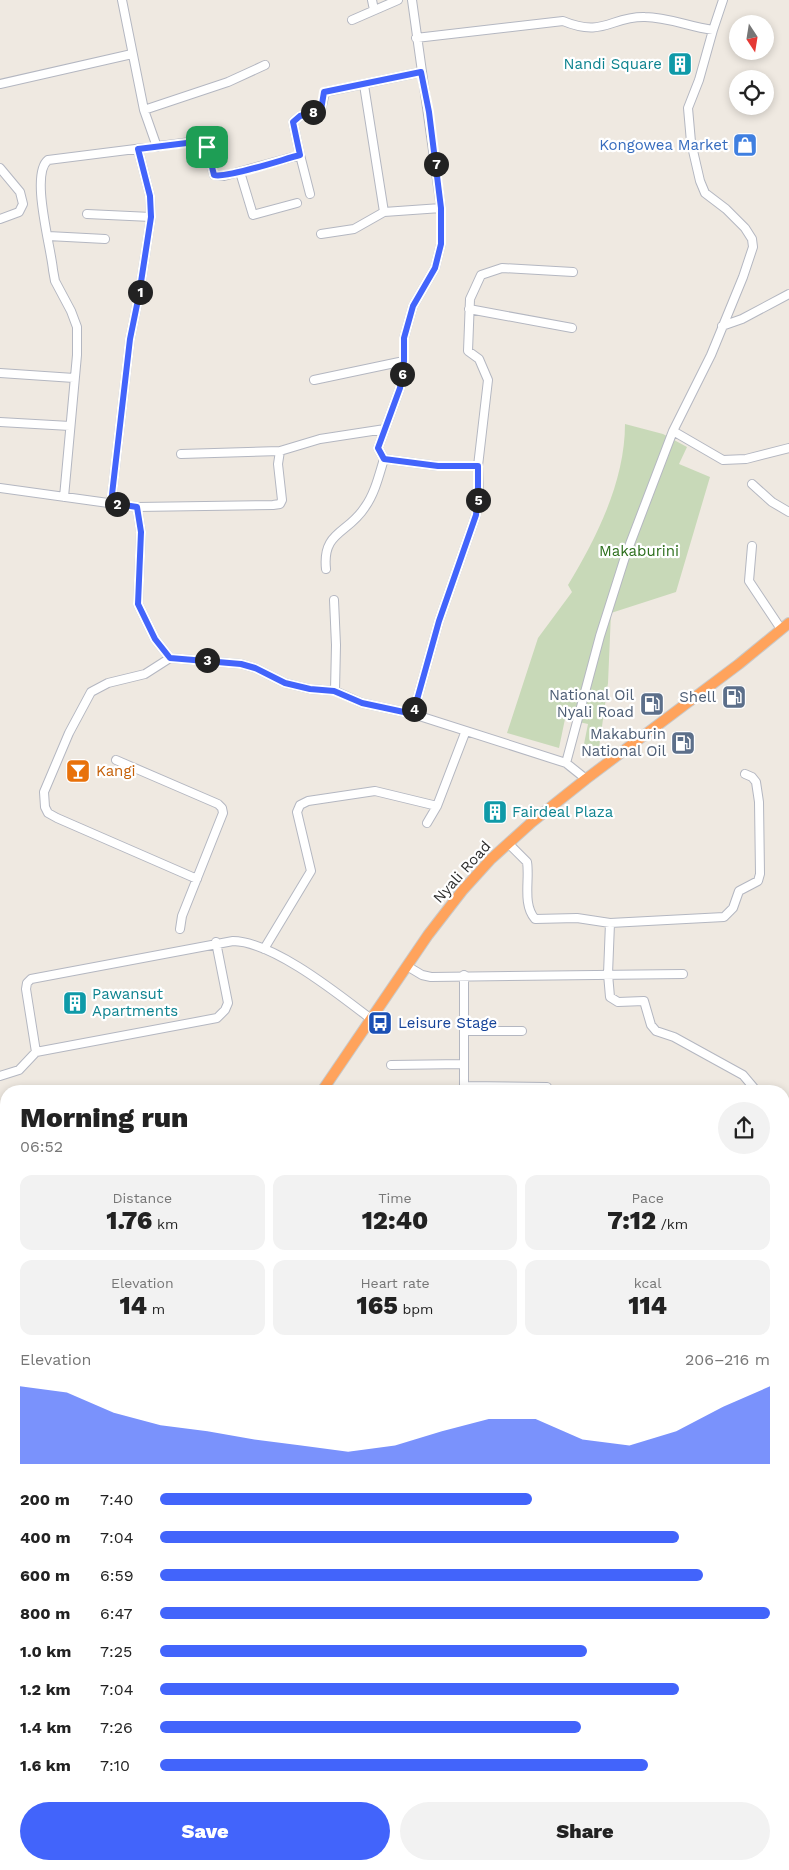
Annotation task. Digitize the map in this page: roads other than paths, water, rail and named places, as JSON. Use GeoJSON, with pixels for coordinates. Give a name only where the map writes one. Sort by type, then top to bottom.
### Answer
{"type":"FeatureCollection","features":[{"type":"Feature","properties":{"kind":"highway","name":"Nyali Road"},"geometry":{"type":"LineString","coordinates":[[326,1085],[407,966],[462,890],[509,844],[586,779],[739,664],[785,626]]}},
{"type":"Feature","properties":{"kind":"street"},"geometry":{"type":"LineString","coordinates":[[122,0],[144,110],[157,147]]}},
{"type":"Feature","properties":{"kind":"street"},"geometry":{"type":"LineString","coordinates":[[372,0],[374,10]]}},
{"type":"Feature","properties":{"kind":"street"},"geometry":{"type":"LineString","coordinates":[[352,20],[398,0]]}},
{"type":"Feature","properties":{"kind":"street"},"geometry":{"type":"LineString","coordinates":[[326,569],[326,551],[333,536],[350,526],[366,507],[384,459],[378,448],[400,388],[404,361],[404,338],[413,306],[435,268],[441,244],[441,208],[412,0]]}},
{"type":"Feature","properties":{"kind":"street"},"geometry":{"type":"LineString","coordinates":[[566,762],[613,593],[673,431],[722,326],[743,277],[753,246],[752,239],[745,228],[726,209],[705,193],[700,181],[691,142],[688,108],[699,80],[723,0]]}},
{"type":"Feature","properties":{"kind":"street"},"geometry":{"type":"LineString","coordinates":[[416,38],[563,21],[583,28],[600,28],[642,17],[668,19],[713,30]]}},
{"type":"Feature","properties":{"kind":"street"},"geometry":{"type":"LineString","coordinates":[[0,84],[132,54]]}},
{"type":"Feature","properties":{"kind":"street"},"geometry":{"type":"LineString","coordinates":[[144,110],[228,82],[265,64]]}},
{"type":"Feature","properties":{"kind":"street"},"geometry":{"type":"LineString","coordinates":[[310,194],[292,126],[295,119],[321,110],[324,92],[421,72]]}},
{"type":"Feature","properties":{"kind":"street"},"geometry":{"type":"LineString","coordinates":[[364,85],[384,212]]}},
{"type":"Feature","properties":{"kind":"street"},"geometry":{"type":"LineString","coordinates":[[64,496],[77,327],[55,281],[41,192],[40,176],[44,164],[48,160],[203,141],[207,147],[214,175],[220,176],[300,155]]}},
{"type":"Feature","properties":{"kind":"street"},"geometry":{"type":"LineString","coordinates":[[111,503],[130,339],[151,217],[150,196],[138,149]]}},
{"type":"Feature","properties":{"kind":"street"},"geometry":{"type":"LineString","coordinates":[[0,168],[20,192],[23,204],[19,212],[0,219]]}},
{"type":"Feature","properties":{"kind":"street"},"geometry":{"type":"LineString","coordinates":[[240,172],[253,215],[297,203]]}},
{"type":"Feature","properties":{"kind":"street"},"geometry":{"type":"LineString","coordinates":[[321,234],[354,229],[384,212],[441,208]]}},
{"type":"Feature","properties":{"kind":"street"},"geometry":{"type":"LineString","coordinates":[[87,214],[151,217]]}},
{"type":"Feature","properties":{"kind":"street"},"geometry":{"type":"LineString","coordinates":[[48,236],[105,239]]}},
{"type":"Feature","properties":{"kind":"street"},"geometry":{"type":"LineString","coordinates":[[413,714],[439,621],[476,515],[478,466],[488,380],[479,359],[468,351],[469,309],[475,285],[481,275],[502,268],[573,272]]}},
{"type":"Feature","properties":{"kind":"street"},"geometry":{"type":"LineString","coordinates":[[722,326],[742,319],[789,294]]}},
{"type":"Feature","properties":{"kind":"street"},"geometry":{"type":"LineString","coordinates":[[469,309],[572,328]]}},
{"type":"Feature","properties":{"kind":"street"},"geometry":{"type":"LineString","coordinates":[[314,380],[404,361]]}},
{"type":"Feature","properties":{"kind":"street"},"geometry":{"type":"LineString","coordinates":[[0,373],[74,378]]}},
{"type":"Feature","properties":{"kind":"street"},"geometry":{"type":"LineString","coordinates":[[0,422],[70,426]]}},
{"type":"Feature","properties":{"kind":"street"},"geometry":{"type":"LineString","coordinates":[[181,454],[280,451],[320,439],[385,429]]}},
{"type":"Feature","properties":{"kind":"street"},"geometry":{"type":"LineString","coordinates":[[673,431],[723,460],[746,460],[789,448]]}},
{"type":"Feature","properties":{"kind":"street"},"geometry":{"type":"LineString","coordinates":[[0,488],[137,507],[280,504],[282,491],[278,464],[280,451]]}},
{"type":"Feature","properties":{"kind":"street"},"geometry":{"type":"LineString","coordinates":[[384,459],[438,466],[478,466]]}},
{"type":"Feature","properties":{"kind":"street"},"geometry":{"type":"LineString","coordinates":[[752,484],[772,502],[789,512]]}},
{"type":"Feature","properties":{"kind":"street"},"geometry":{"type":"LineString","coordinates":[[137,507],[141,532],[138,604],[155,639],[170,658]]}},
{"type":"Feature","properties":{"kind":"street"},"geometry":{"type":"LineString","coordinates":[[752,546],[749,581],[785,626]]}},
{"type":"Feature","properties":{"kind":"street"},"geometry":{"type":"LineString","coordinates":[[334,600],[336,645],[334,691]]}},
{"type":"Feature","properties":{"kind":"street"},"geometry":{"type":"LineString","coordinates":[[197,879],[57,818],[48,812],[44,801],[44,792],[69,733],[91,692],[108,683],[145,674],[170,658],[241,664],[255,668],[285,683],[310,689],[334,691],[362,703],[413,714],[465,732],[566,762],[586,779]]}},
{"type":"Feature","properties":{"kind":"street"},"geometry":{"type":"LineString","coordinates":[[427,823],[437,806],[465,732]]}},
{"type":"Feature","properties":{"kind":"street"},"geometry":{"type":"LineString","coordinates":[[116,760],[218,804],[222,808],[223,814],[182,916],[180,929]]}},
{"type":"Feature","properties":{"kind":"street"},"geometry":{"type":"LineString","coordinates":[[509,844],[527,862],[528,905],[530,913],[535,919],[577,918],[610,923],[724,917],[730,913],[739,892],[758,881],[760,874],[758,790],[752,777],[744,774]]}},
{"type":"Feature","properties":{"kind":"street"},"geometry":{"type":"LineString","coordinates":[[264,949],[311,871],[297,812],[300,805],[308,801],[375,791],[437,806]]}},
{"type":"Feature","properties":{"kind":"street"},"geometry":{"type":"LineString","coordinates":[[610,923],[608,974],[610,997],[618,1002],[644,1001],[651,1025],[656,1030],[674,1037],[742,1075],[751,1085]]}},
{"type":"Feature","properties":{"kind":"street"},"geometry":{"type":"LineString","coordinates":[[36,1052],[26,989],[27,983],[31,979],[216,942],[245,941],[290,962],[371,1020]]}},
{"type":"Feature","properties":{"kind":"street"},"geometry":{"type":"LineString","coordinates":[[0,1076],[19,1070],[36,1052],[217,1018],[225,1010],[228,1003],[216,942]]}},
{"type":"Feature","properties":{"kind":"street"},"geometry":{"type":"LineString","coordinates":[[407,966],[422,975],[432,977],[464,975],[683,974]]}},
{"type":"Feature","properties":{"kind":"street"},"geometry":{"type":"LineString","coordinates":[[464,975],[464,1085]]}},
{"type":"Feature","properties":{"kind":"street"},"geometry":{"type":"LineString","coordinates":[[464,1031],[522,1031]]}},
{"type":"Feature","properties":{"kind":"street"},"geometry":{"type":"LineString","coordinates":[[391,1065],[464,1064]]}},
{"type":"Feature","properties":{"kind":"place","name":"Nandi Square"},"geometry":{"type":"Point","coordinates":[680,64]}},
{"type":"Feature","properties":{"kind":"place","name":"Kongowea Market"},"geometry":{"type":"Point","coordinates":[745,145]}},
{"type":"Feature","properties":{"kind":"place","name":"Shell"},"geometry":{"type":"Point","coordinates":[734,697]}},
{"type":"Feature","properties":{"kind":"place","name":"National Oil Nyali Road"},"geometry":{"type":"Point","coordinates":[652,704]}},
{"type":"Feature","properties":{"kind":"place","name":"Makaburin National Oil"},"geometry":{"type":"Point","coordinates":[683,743]}},
{"type":"Feature","properties":{"kind":"place","name":"Kangi"},"geometry":{"type":"Point","coordinates":[78,771]}},
{"type":"Feature","properties":{"kind":"place","name":"Fairdeal Plaza"},"geometry":{"type":"Point","coordinates":[495,812]}},
{"type":"Feature","properties":{"kind":"place","name":"Pawansut Apartments"},"geometry":{"type":"Point","coordinates":[75,1003]}},
{"type":"Feature","properties":{"kind":"place","name":"Leisure Stage"},"geometry":{"type":"Point","coordinates":[380,1023]}},
{"type":"Feature","properties":{"kind":"park label","name":"Makaburini"},"geometry":{"type":"Point","coordinates":[639,551]}}]}
